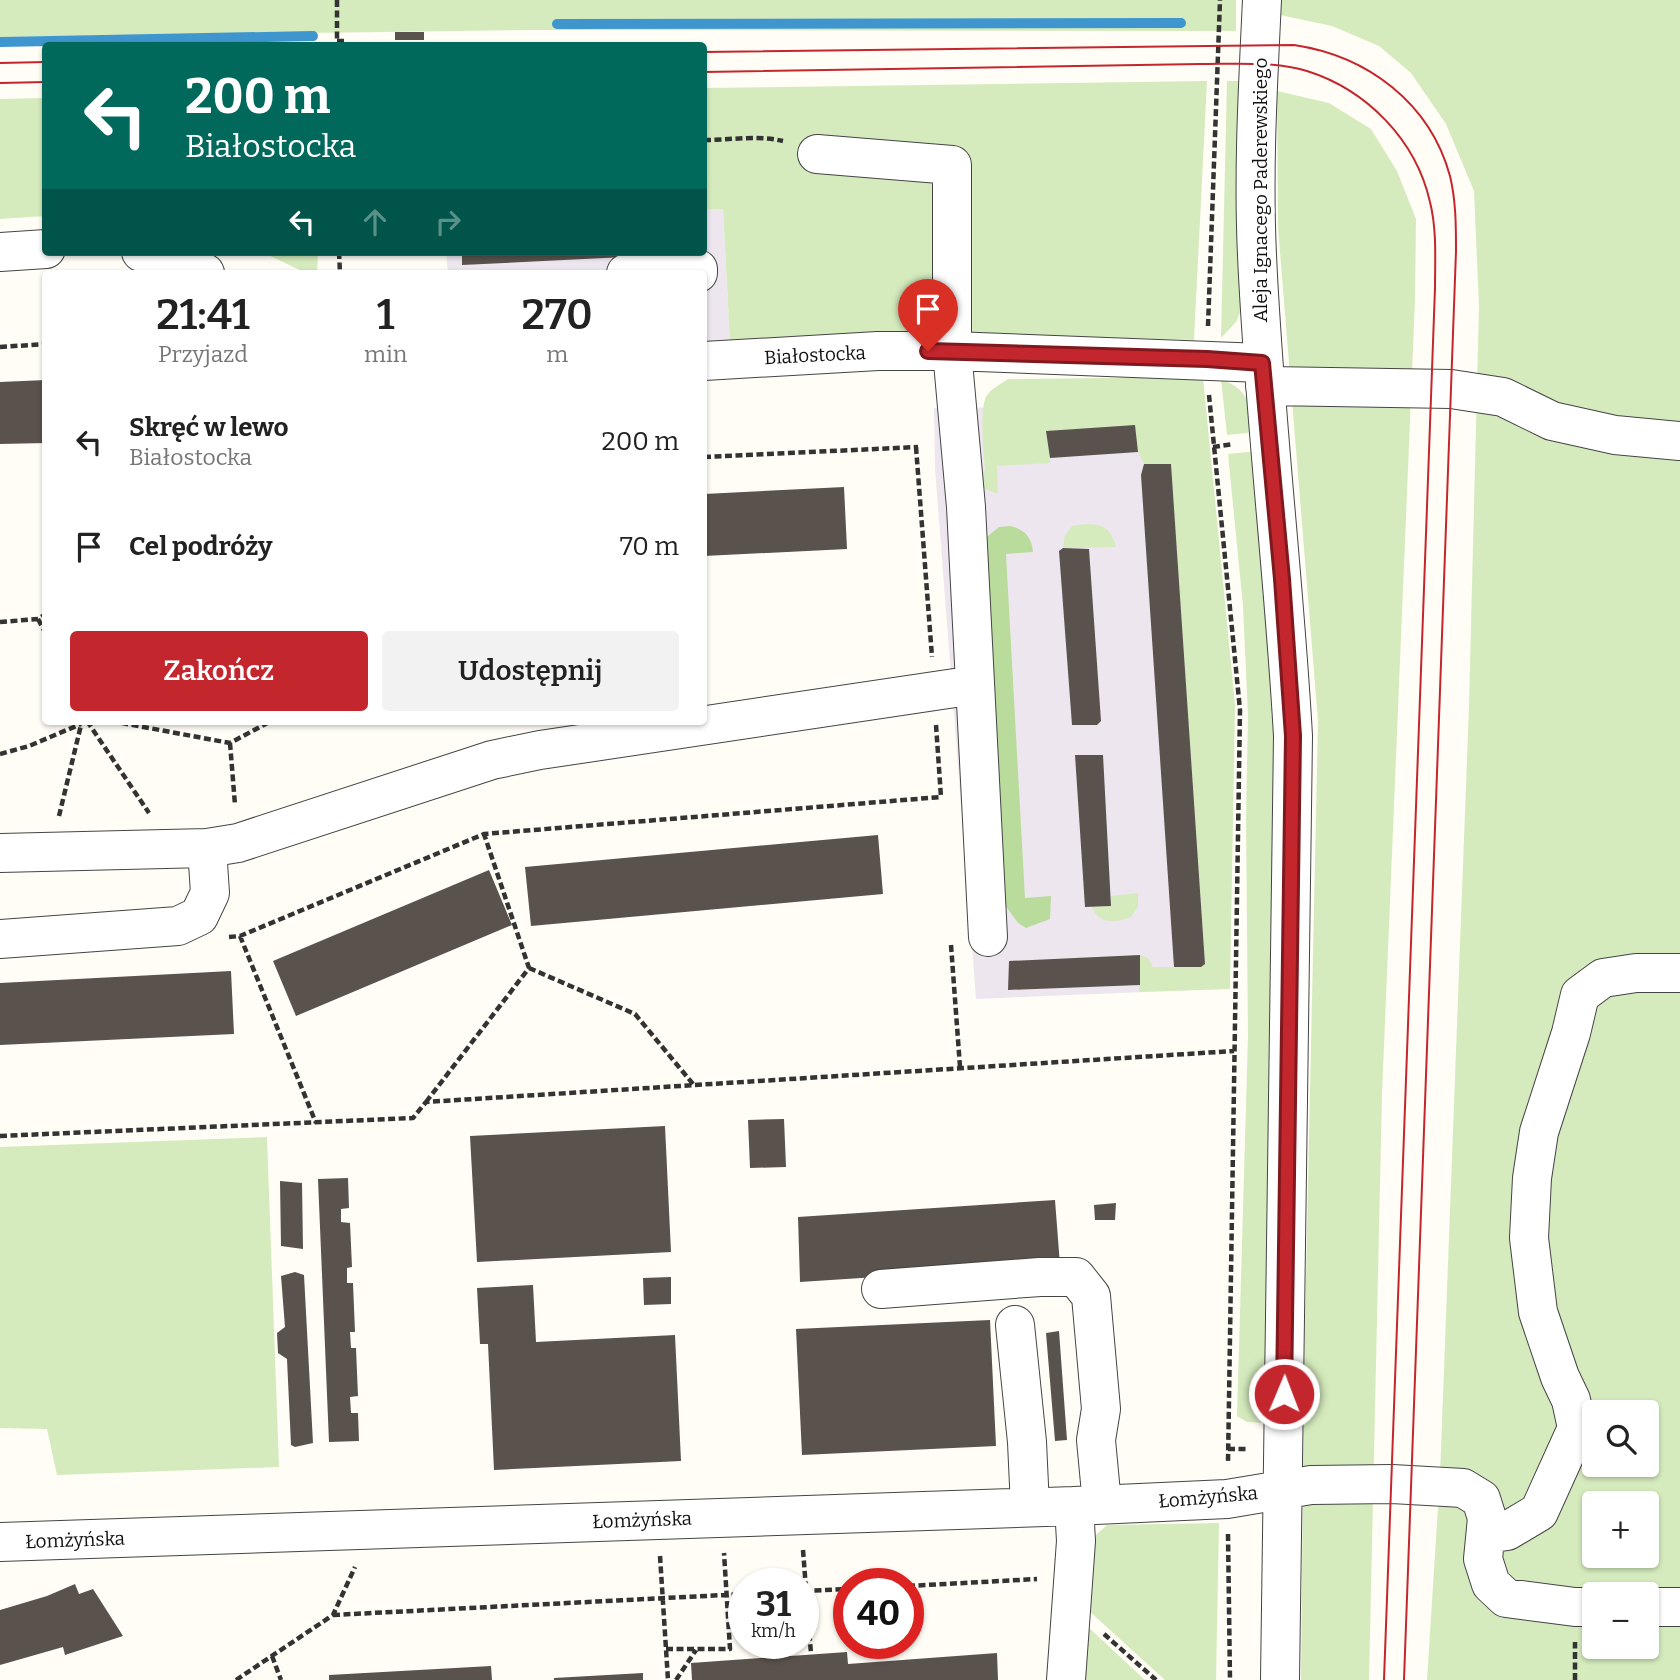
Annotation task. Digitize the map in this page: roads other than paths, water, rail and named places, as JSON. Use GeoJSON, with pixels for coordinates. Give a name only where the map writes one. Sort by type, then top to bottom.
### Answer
{"type":"FeatureCollection","features":[{"type":"Feature","properties":{"kind":"street","name":"Aleja Ignacego Paderewskiego"},"geometry":{"type":"LineString","coordinates":[[1262,0],[1256,251],[1293,736],[1280,1680]]}},
{"type":"Feature","properties":{"kind":"street"},"geometry":{"type":"LineString","coordinates":[[817,154],[952,165],[952,351],[975,685],[988,937]]}},
{"type":"Feature","properties":{"kind":"street"},"geometry":{"type":"LineString","coordinates":[[0,252],[42,249]]}},
{"type":"Feature","properties":{"kind":"street"},"geometry":{"type":"LineString","coordinates":[[153,256],[196,270]]}},
{"type":"Feature","properties":{"kind":"street"},"geometry":{"type":"LineString","coordinates":[[669,270],[698,270]]}},
{"type":"Feature","properties":{"kind":"street","name":"Białostocka"},"geometry":{"type":"LineString","coordinates":[[707,357],[952,351],[1207,359],[1264,374],[1348,386],[1451,390],[1503,397],[1552,421],[1615,435],[1680,441]]}},
{"type":"Feature","properties":{"kind":"street"},"geometry":{"type":"LineString","coordinates":[[707,725],[975,685]]}},
{"type":"Feature","properties":{"kind":"street"},"geometry":{"type":"LineString","coordinates":[[0,853],[206,847],[492,760],[704,725]]}},
{"type":"Feature","properties":{"kind":"street"},"geometry":{"type":"LineString","coordinates":[[0,939],[178,926],[199,916],[210,893],[206,847]]}},
{"type":"Feature","properties":{"kind":"street"},"geometry":{"type":"LineString","coordinates":[[1582,1606],[1506,1598],[1491,1584],[1483,1559],[1486,1534],[1507,1531],[1539,1512],[1577,1428],[1571,1400],[1560,1377],[1538,1312],[1529,1238],[1532,1178],[1539,1132],[1580,996],[1603,978],[1636,973],[1680,973]]}},
{"type":"Feature","properties":{"kind":"street"},"geometry":{"type":"LineString","coordinates":[[881,1289],[1040,1276],[1076,1277],[1091,1296],[1101,1409],[1088,1505],[1076,1541],[1066,1680]]}},
{"type":"Feature","properties":{"kind":"street"},"geometry":{"type":"LineString","coordinates":[[1015,1325],[1027,1442],[1030,1507]]}},
{"type":"Feature","properties":{"kind":"street","name":"Łomżyńska"},"geometry":{"type":"LineString","coordinates":[[0,1542],[1088,1505],[1227,1499],[1311,1485],[1392,1484],[1463,1488],[1481,1499],[1487,1518],[1486,1534]]}},
{"type":"Feature","properties":{"kind":"street"},"geometry":{"type":"LineString","coordinates":[[1659,1607],[1680,1607]]}},
{"type":"Feature","properties":{"kind":"waterway"},"geometry":{"type":"LineString","coordinates":[[557,24],[1181,23]]}},
{"type":"Feature","properties":{"kind":"waterway"},"geometry":{"type":"LineString","coordinates":[[0,42],[313,36]]}},
{"type":"Feature","properties":{"kind":"tram line"},"geometry":{"type":"LineString","coordinates":[[707,52],[1294,45],[1347,60],[1371,72],[1411,105],[1428,126],[1441,150],[1453,195],[1456,251],[1404,1680]]}},
{"type":"Feature","properties":{"kind":"tram line"},"geometry":{"type":"LineString","coordinates":[[0,63],[42,62]]}},
{"type":"Feature","properties":{"kind":"tram line"},"geometry":{"type":"LineString","coordinates":[[707,72],[1227,64],[1281,66],[1307,71],[1329,80],[1369,104],[1401,138],[1423,179],[1434,223],[1435,288],[1384,1680]]}},
{"type":"Feature","properties":{"kind":"tram line"},"geometry":{"type":"LineString","coordinates":[[0,83],[42,82]]}}]}
